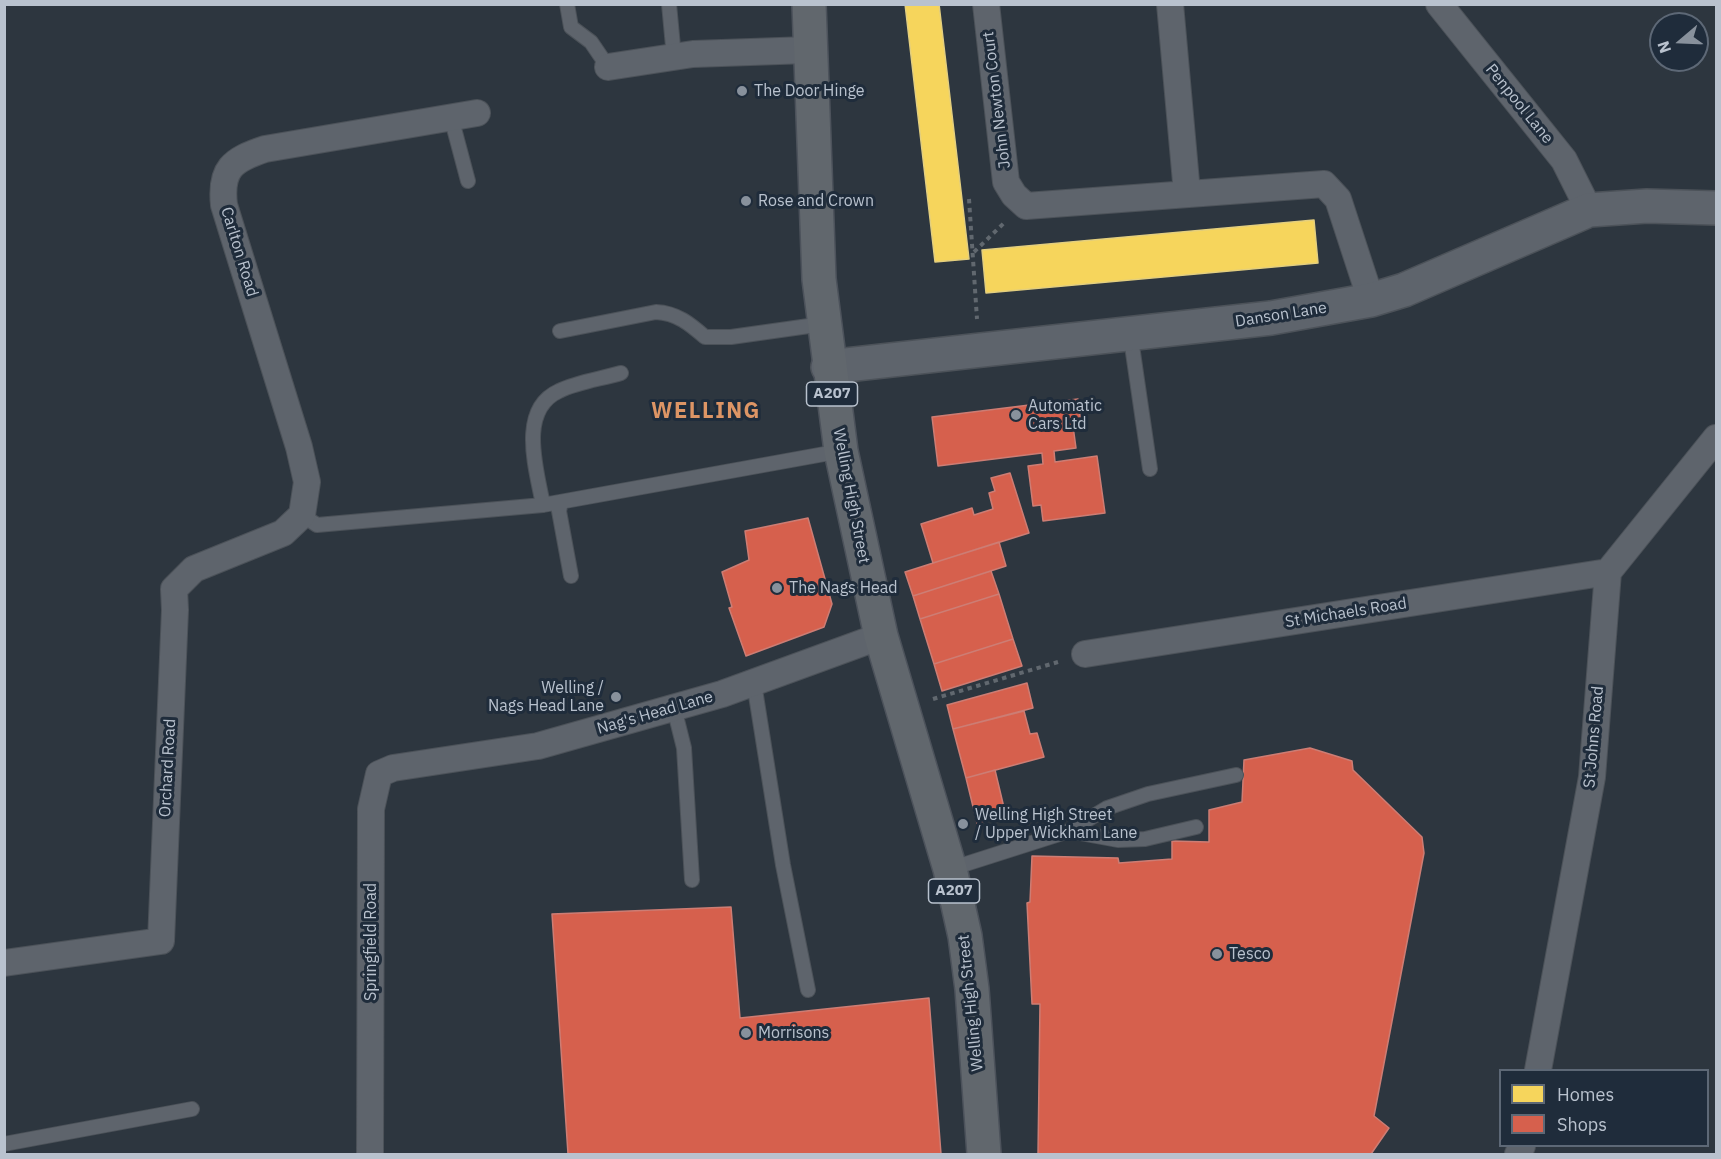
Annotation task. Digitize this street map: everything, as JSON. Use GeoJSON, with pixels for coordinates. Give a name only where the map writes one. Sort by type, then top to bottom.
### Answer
{"type":"FeatureCollection","features":[{"type":"Feature","properties":{"kind":"main road","name":"Welling High Street"},"geometry":{"type":"LineString","coordinates":[[809,4],[808,50],[819,279],[828,368],[841,451],[881,636],[950,869],[965,936],[972,989],[984,1155]]}},
{"type":"Feature","properties":{"kind":"street","name":"John Newton Court"},"geometry":{"type":"LineString","coordinates":[[986,4],[1006,182],[1014,195],[1024,204]]}},
{"type":"Feature","properties":{"kind":"street"},"geometry":{"type":"LineString","coordinates":[[1170,4],[1187,193]]}},
{"type":"Feature","properties":{"kind":"street","name":"Penpool Lane"},"geometry":{"type":"LineString","coordinates":[[1438,4],[1564,160],[1589,210]]}},
{"type":"Feature","properties":{"kind":"street"},"geometry":{"type":"LineString","coordinates":[[608,67],[674,57],[808,50]]}},
{"type":"Feature","properties":{"kind":"street","name":"Carlton Road"},"geometry":{"type":"LineString","coordinates":[[302,515],[307,482],[299,447],[224,205],[221,183],[230,169],[243,156],[265,149],[477,112]]}},
{"type":"Feature","properties":{"kind":"street"},"geometry":{"type":"LineString","coordinates":[[1024,204],[1043,207],[1187,193],[1324,184],[1338,200],[1371,300]]}},
{"type":"Feature","properties":{"kind":"street","name":"Danson Lane"},"geometry":{"type":"LineString","coordinates":[[828,368],[1130,332],[1271,318],[1371,300],[1404,290],[1557,221],[1589,210],[1647,206],[1716,208]]}},
{"type":"Feature","properties":{"kind":"street"},"geometry":{"type":"LineString","coordinates":[[1608,572],[1716,438]]}},
{"type":"Feature","properties":{"kind":"street","name":"Orchard Road"},"geometry":{"type":"LineString","coordinates":[[4,963],[160,941],[175,610],[174,589],[195,569],[283,533],[302,515]]}},
{"type":"Feature","properties":{"kind":"street","name":"St Michaels Road"},"geometry":{"type":"LineString","coordinates":[[1085,654],[1608,572]]}},
{"type":"Feature","properties":{"kind":"street","name":"St Johns Road"},"geometry":{"type":"LineString","coordinates":[[1538,1069],[1592,777],[1608,572]]}},
{"type":"Feature","properties":{"kind":"street","name":"Nag's Head Lane"},"geometry":{"type":"LineString","coordinates":[[422,763],[538,746],[754,683],[881,636]]}},
{"type":"Feature","properties":{"kind":"street","name":"Springfield Road"},"geometry":{"type":"LineString","coordinates":[[370,1155],[371,809],[380,774],[393,768],[422,763]]}},
{"type":"Feature","properties":{"kind":"lane"},"geometry":{"type":"LineString","coordinates":[[567,4],[571,27],[591,42],[608,67]]}},
{"type":"Feature","properties":{"kind":"lane"},"geometry":{"type":"LineString","coordinates":[[669,4],[674,57]]}},
{"type":"Feature","properties":{"kind":"lane"},"geometry":{"type":"LineString","coordinates":[[451,117],[468,181]]}},
{"type":"Feature","properties":{"kind":"lane"},"geometry":{"type":"LineString","coordinates":[[560,331],[656,312],[668,313],[684,320],[705,337],[731,337],[824,324]]}},
{"type":"Feature","properties":{"kind":"lane"},"geometry":{"type":"LineString","coordinates":[[1130,332],[1150,469]]}},
{"type":"Feature","properties":{"kind":"lane"},"geometry":{"type":"LineString","coordinates":[[543,505],[532,447],[537,412],[557,392],[621,373]]}},
{"type":"Feature","properties":{"kind":"lane"},"geometry":{"type":"LineString","coordinates":[[302,515],[317,525],[543,505],[841,451]]}},
{"type":"Feature","properties":{"kind":"lane"},"geometry":{"type":"LineString","coordinates":[[561,502],[559,511],[571,576]]}},
{"type":"Feature","properties":{"kind":"lane"},"geometry":{"type":"LineString","coordinates":[[754,683],[783,865],[808,990]]}},
{"type":"Feature","properties":{"kind":"lane"},"geometry":{"type":"LineString","coordinates":[[674,708],[684,748],[692,880]]}},
{"type":"Feature","properties":{"kind":"lane"},"geometry":{"type":"LineString","coordinates":[[950,869],[1069,831],[1107,808],[1148,794],[1236,776]]}},
{"type":"Feature","properties":{"kind":"lane"},"geometry":{"type":"LineString","coordinates":[[1069,831],[1118,840],[1145,839],[1196,827]]}},
{"type":"Feature","properties":{"kind":"lane"},"geometry":{"type":"LineString","coordinates":[[4,1144],[192,1109]]}},
{"type":"Feature","properties":{"kind":"path"},"geometry":{"type":"LineString","coordinates":[[969,199],[979,350]]}},
{"type":"Feature","properties":{"kind":"path"},"geometry":{"type":"LineString","coordinates":[[973,253],[1024,204]]}},
{"type":"Feature","properties":{"kind":"path"},"geometry":{"type":"LineString","coordinates":[[901,709],[1085,654]]}},
{"type":"Feature","properties":{"kind":"building: Homes"},"geometry":{"type":"Polygon","coordinates":[[[905,4],[939,4],[969,259],[935,262],[905,4]]]}},
{"type":"Feature","properties":{"kind":"building: Homes"},"geometry":{"type":"Polygon","coordinates":[[[1314,220],[1318,263],[986,293],[982,250],[1314,220]]]}},
{"type":"Feature","properties":{"kind":"building: Shops"},"geometry":{"type":"Polygon","coordinates":[[[1078,399],[1081,425],[1073,426],[1076,448],[1054,451],[1055,462],[1097,456],[1105,513],[1043,521],[1041,505],[1033,506],[1028,466],[1043,464],[1042,453],[938,466],[932,417],[1078,399]]]}},
{"type":"Feature","properties":{"kind":"building: Shops"},"geometry":{"type":"Polygon","coordinates":[[[1010,473],[1029,533],[933,563],[921,524],[972,508],[974,515],[993,509],[989,493],[995,491],[991,478],[1010,473]]]}},
{"type":"Feature","properties":{"kind":"building: Shops","name":"The Nags Head"},"geometry":{"type":"Polygon","coordinates":[[[808,518],[832,604],[824,627],[746,656],[729,608],[732,607],[722,572],[749,560],[745,531],[808,518]]]}},
{"type":"Feature","properties":{"kind":"building: Shops"},"geometry":{"type":"Polygon","coordinates":[[[999,542],[1006,566],[913,596],[905,572],[999,542]]]}},
{"type":"Feature","properties":{"kind":"building: Shops"},"geometry":{"type":"Polygon","coordinates":[[[991,571],[999,594],[920,619],[913,596],[991,571]]]}},
{"type":"Feature","properties":{"kind":"building: Shops"},"geometry":{"type":"Polygon","coordinates":[[[999,594],[1013,639],[934,664],[920,619],[999,594]]]}},
{"type":"Feature","properties":{"kind":"building: Shops"},"geometry":{"type":"Polygon","coordinates":[[[1013,639],[1022,666],[942,691],[934,664],[1013,639]]]}},
{"type":"Feature","properties":{"kind":"building: Shops"},"geometry":{"type":"Polygon","coordinates":[[[1027,683],[1033,708],[953,729],[947,705],[1027,683]]]}},
{"type":"Feature","properties":{"kind":"building: Shops"},"geometry":{"type":"Polygon","coordinates":[[[1024,711],[1030,734],[1037,733],[1044,757],[966,778],[953,729],[1024,711]]]}},
{"type":"Feature","properties":{"kind":"building: Shops","name":"Tesco"},"geometry":{"type":"Polygon","coordinates":[[[1310,748],[1352,761],[1353,770],[1422,837],[1424,853],[1374,1116],[1389,1128],[1371,1154],[1038,1154],[1040,1004],[1032,1004],[1027,903],[1030,902],[1032,856],[1118,858],[1119,863],[1172,859],[1172,841],[1209,842],[1209,810],[1242,802],[1244,760],[1310,748]]]}},
{"type":"Feature","properties":{"kind":"building: Shops"},"geometry":{"type":"Polygon","coordinates":[[[995,770],[1006,816],[977,823],[966,778],[995,770]]]}},
{"type":"Feature","properties":{"kind":"building: Shops","name":"Morrisons"},"geometry":{"type":"Polygon","coordinates":[[[731,907],[740,1018],[929,998],[941,1154],[568,1154],[552,914],[731,907]]]}},
{"type":"Feature","properties":{"kind":"place","name":"The Door Hinge"},"geometry":{"type":"Point","coordinates":[742,91]}},
{"type":"Feature","properties":{"kind":"place","name":"Rose and Crown"},"geometry":{"type":"Point","coordinates":[746,201]}},
{"type":"Feature","properties":{"kind":"place","name":"Automatic Cars Ltd"},"geometry":{"type":"Point","coordinates":[1016,415]}},
{"type":"Feature","properties":{"kind":"place","name":"The Nags Head"},"geometry":{"type":"Point","coordinates":[777,588]}},
{"type":"Feature","properties":{"kind":"place","name":"Welling / Nags Head Lane"},"geometry":{"type":"Point","coordinates":[616,697]}},
{"type":"Feature","properties":{"kind":"place","name":"Welling High Street / Upper Wickham Lane"},"geometry":{"type":"Point","coordinates":[963,824]}},
{"type":"Feature","properties":{"kind":"place","name":"Tesco"},"geometry":{"type":"Point","coordinates":[1217,954]}},
{"type":"Feature","properties":{"kind":"place","name":"Morrisons"},"geometry":{"type":"Point","coordinates":[746,1033]}},
{"type":"Feature","properties":{"kind":"district","name":"WELLING"},"geometry":{"type":"Point","coordinates":[706,412]}}]}
